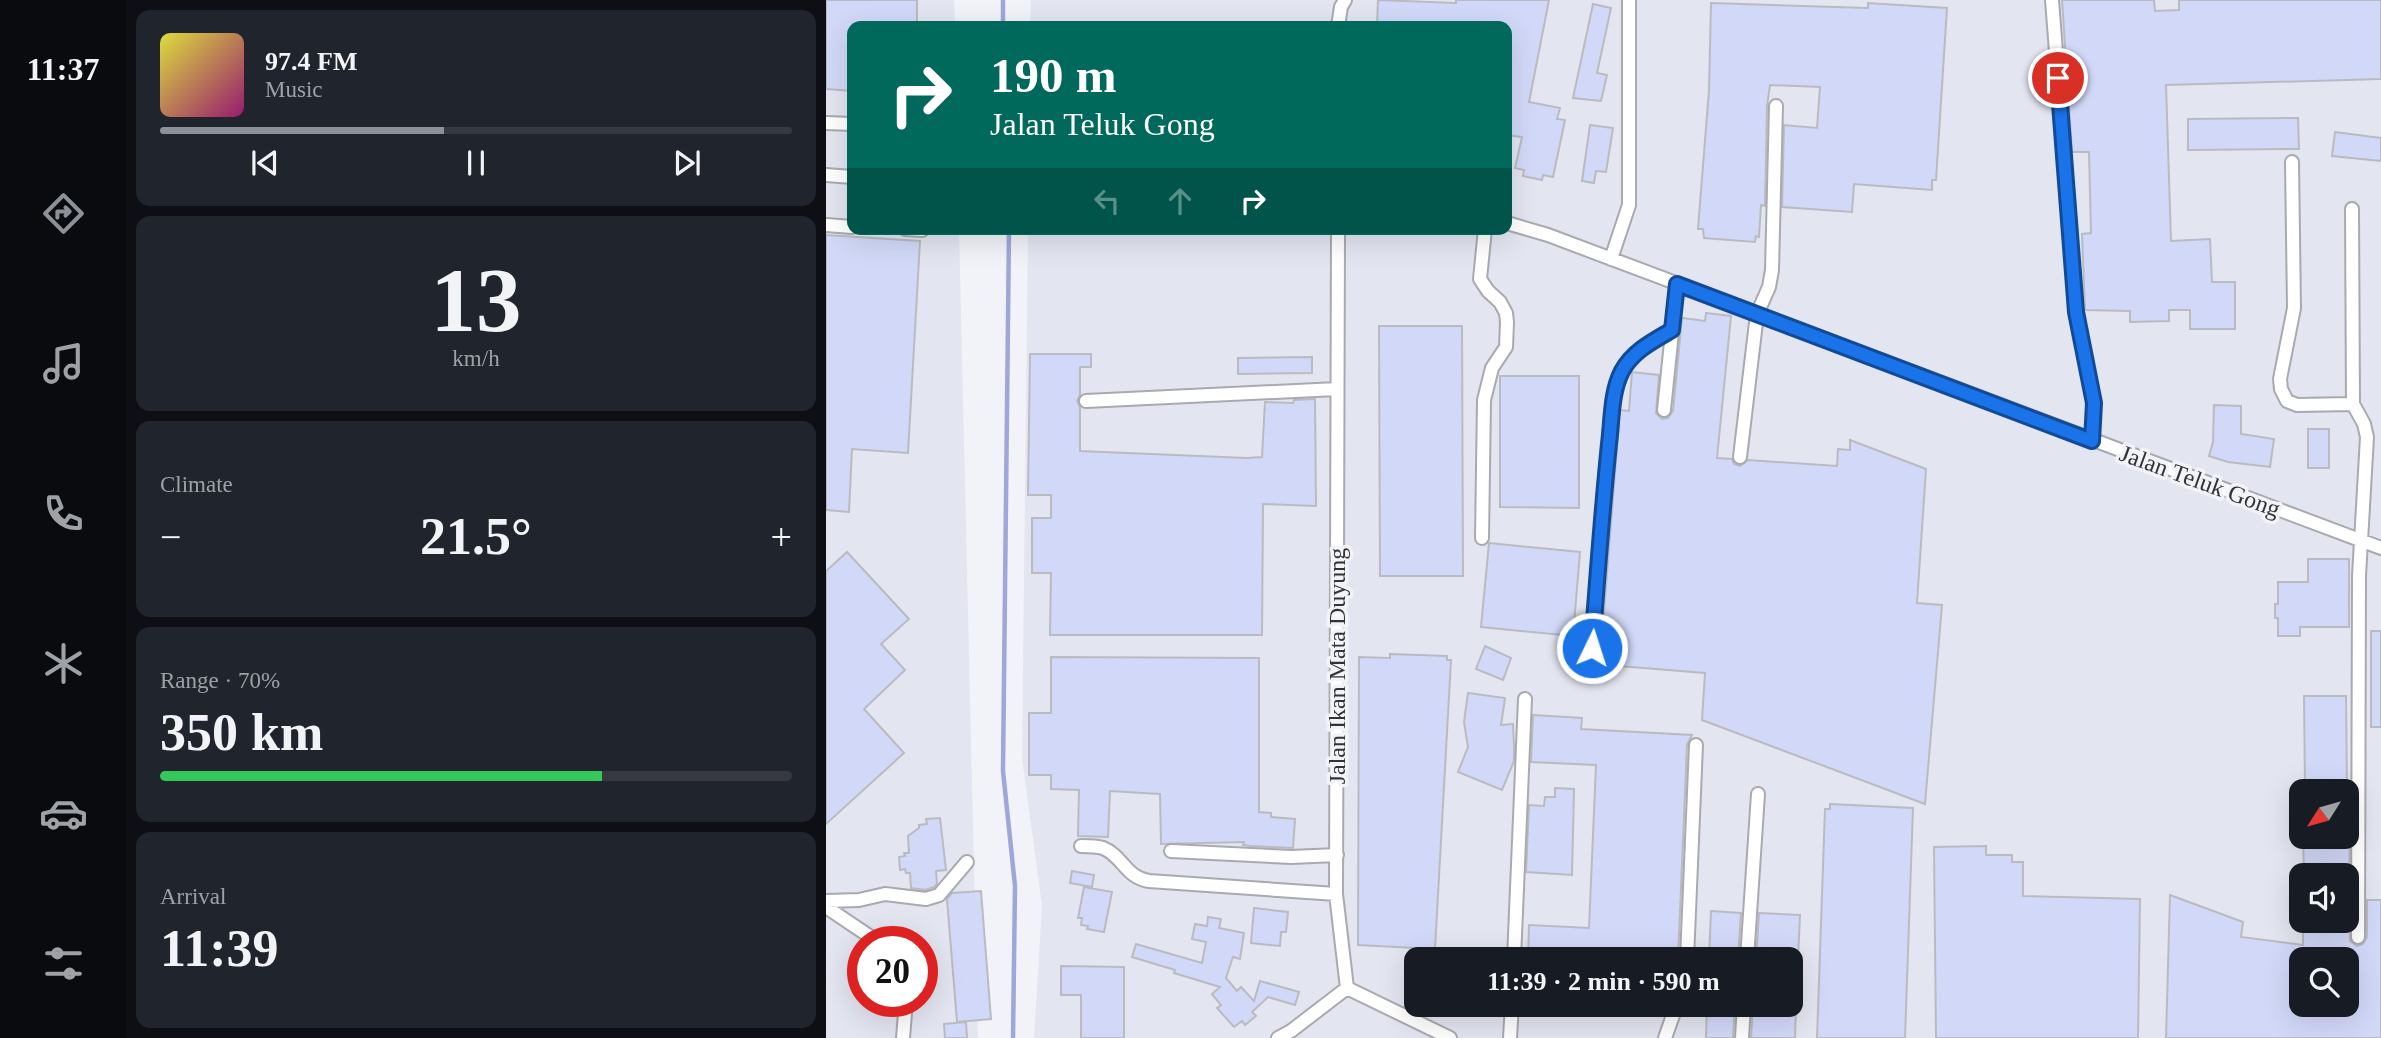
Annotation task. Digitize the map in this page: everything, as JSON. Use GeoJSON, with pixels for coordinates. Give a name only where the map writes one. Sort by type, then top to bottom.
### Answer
{"type":"FeatureCollection","features":[{"type":"Feature","properties":{"kind":"street"},"geometry":{"type":"LineString","coordinates":[[1339,21],[1345,0]]}},
{"type":"Feature","properties":{"kind":"street"},"geometry":{"type":"LineString","coordinates":[[1611,259],[1629,205],[1629,0]]}},
{"type":"Feature","properties":{"kind":"street"},"geometry":{"type":"LineString","coordinates":[[2052,0],[2076,312],[2094,403],[2092,441]]}},
{"type":"Feature","properties":{"kind":"street"},"geometry":{"type":"LineString","coordinates":[[1740,457],[1757,314],[1769,287],[1772,270],[1776,106]]}},
{"type":"Feature","properties":{"kind":"street"},"geometry":{"type":"LineString","coordinates":[[826,123],[847,124]]}},
{"type":"Feature","properties":{"kind":"street"},"geometry":{"type":"LineString","coordinates":[[2292,162],[2294,308],[2281,369],[2281,389],[2287,401],[2297,405],[2353,404]]}},
{"type":"Feature","properties":{"kind":"street"},"geometry":{"type":"LineString","coordinates":[[826,176],[847,177]]}},
{"type":"Feature","properties":{"kind":"street"},"geometry":{"type":"LineString","coordinates":[[2352,209],[2353,404],[2364,424],[2367,437],[2359,576],[2358,937]]}},
{"type":"Feature","properties":{"kind":"street","name":"Jalan Teluk Gong"},"geometry":{"type":"LineString","coordinates":[[1512,224],[1548,235],[2381,548]]}},
{"type":"Feature","properties":{"kind":"street"},"geometry":{"type":"LineString","coordinates":[[826,225],[847,227]]}},
{"type":"Feature","properties":{"kind":"street","name":"Jalan Ikan Mata Duyung"},"geometry":{"type":"LineString","coordinates":[[1338,235],[1336,894],[1347,988]]}},
{"type":"Feature","properties":{"kind":"street"},"geometry":{"type":"LineString","coordinates":[[1482,538],[1484,400],[1492,368],[1506,347],[1507,321],[1500,302],[1479,279],[1484,235]]}},
{"type":"Feature","properties":{"kind":"street"},"geometry":{"type":"LineString","coordinates":[[1664,410],[1677,284]]}},
{"type":"Feature","properties":{"kind":"street"},"geometry":{"type":"LineString","coordinates":[[1592,648],[1601,516],[1615,389],[1624,367],[1632,357],[1672,330]]}},
{"type":"Feature","properties":{"kind":"street"},"geometry":{"type":"LineString","coordinates":[[1086,401],[1338,389]]}},
{"type":"Feature","properties":{"kind":"street"},"geometry":{"type":"LineString","coordinates":[[1515,947],[1525,699]]}},
{"type":"Feature","properties":{"kind":"street"},"geometry":{"type":"LineString","coordinates":[[1688,947],[1696,745]]}},
{"type":"Feature","properties":{"kind":"street"},"geometry":{"type":"LineString","coordinates":[[1748,947],[1758,794]]}},
{"type":"Feature","properties":{"kind":"street"},"geometry":{"type":"LineString","coordinates":[[1081,846],[1104,849],[1113,854],[1133,876],[1149,881],[1336,894]]}},
{"type":"Feature","properties":{"kind":"street"},"geometry":{"type":"LineString","coordinates":[[1171,851],[1291,857],[1337,855]]}},
{"type":"Feature","properties":{"kind":"street"},"geometry":{"type":"LineString","coordinates":[[826,904],[886,894],[926,899],[939,895],[967,862]]}},
{"type":"Feature","properties":{"kind":"street"},"geometry":{"type":"LineString","coordinates":[[826,904],[856,926]]}},
{"type":"Feature","properties":{"kind":"street"},"geometry":{"type":"LineString","coordinates":[[1278,1038],[1347,988],[1448,1037]]}},
{"type":"Feature","properties":{"kind":"street"},"geometry":{"type":"LineString","coordinates":[[903,1038],[905,1017]]}},
{"type":"Feature","properties":{"kind":"street"},"geometry":{"type":"LineString","coordinates":[[1510,1038],[1511,1017]]}},
{"type":"Feature","properties":{"kind":"street"},"geometry":{"type":"LineString","coordinates":[[1665,1038],[1672,1017]]}},
{"type":"Feature","properties":{"kind":"street"},"geometry":{"type":"LineString","coordinates":[[1742,1038],[1743,1017]]}},
{"type":"Feature","properties":{"kind":"shaded area"},"geometry":{"type":"Polygon","coordinates":[[[826,0],[954,0],[955,21],[847,21],[847,235],[959,235],[978,1038],[826,1038],[826,0]]]}},
{"type":"Feature","properties":{"kind":"shaded area"},"geometry":{"type":"Polygon","coordinates":[[[1031,0],[2381,0],[2381,1038],[1034,1038],[1042,906],[1022,758],[1028,235],[1512,235],[1512,21],[1030,21],[1031,0]]]}},
{"type":"Feature","properties":{"kind":"building"},"geometry":{"type":"Polygon","coordinates":[[[826,0],[917,0],[917,21],[847,21],[847,91],[826,89],[826,0]]]}},
{"type":"Feature","properties":{"kind":"building"},"geometry":{"type":"Polygon","coordinates":[[[1378,0],[1456,3],[1456,0],[1549,0],[1529,102],[1560,108],[1557,119],[1565,120],[1553,177],[1543,175],[1542,180],[1523,176],[1524,170],[1515,168],[1522,137],[1512,136],[1512,21],[1377,21],[1378,0]]]}},
{"type":"Feature","properties":{"kind":"building"},"geometry":{"type":"Polygon","coordinates":[[[2062,0],[2154,0],[2155,11],[2179,10],[2179,0],[2381,0],[2381,79],[2166,85],[2171,241],[2210,239],[2212,282],[2235,282],[2235,329],[2190,329],[2190,310],[2169,310],[2169,321],[2130,322],[2130,311],[2085,310],[2082,234],[2091,233],[2089,152],[2072,152],[2062,0]]]}},
{"type":"Feature","properties":{"kind":"building"},"geometry":{"type":"Polygon","coordinates":[[[1711,3],[1868,8],[1868,3],[1947,8],[1936,180],[1932,180],[1932,190],[1854,184],[1852,212],[1782,207],[1784,125],[1817,128],[1820,87],[1770,85],[1767,106],[1765,206],[1761,205],[1759,237],[1756,236],[1755,242],[1704,238],[1703,229],[1698,229],[1709,90],[1711,3]]]}},
{"type":"Feature","properties":{"kind":"building"},"geometry":{"type":"Polygon","coordinates":[[[1593,4],[1611,8],[1597,73],[1607,75],[1601,101],[1573,98],[1593,4]]]}},
{"type":"Feature","properties":{"kind":"building"},"geometry":{"type":"Polygon","coordinates":[[[2298,118],[2299,149],[2188,150],[2188,119],[2298,118]]]}},
{"type":"Feature","properties":{"kind":"building"},"geometry":{"type":"Polygon","coordinates":[[[1590,125],[1613,128],[1606,172],[1596,171],[1594,183],[1582,181],[1590,125]]]}},
{"type":"Feature","properties":{"kind":"building"},"geometry":{"type":"Polygon","coordinates":[[[2335,132],[2381,138],[2381,161],[2332,156],[2335,132]]]}},
{"type":"Feature","properties":{"kind":"building"},"geometry":{"type":"Polygon","coordinates":[[[826,235],[920,241],[908,453],[852,449],[849,512],[826,510],[826,235]]]}},
{"type":"Feature","properties":{"kind":"building"},"geometry":{"type":"Polygon","coordinates":[[[1706,313],[1731,316],[1717,458],[1732,459],[1734,464],[1740,466],[1748,460],[1837,466],[1838,449],[1850,450],[1850,440],[1926,469],[1917,603],[1942,605],[1925,804],[1702,720],[1705,673],[1594,664],[1595,656],[1601,649],[1620,410],[1629,411],[1632,372],[1659,375],[1656,413],[1662,419],[1668,418],[1673,411],[1682,318],[1705,321],[1706,313]]]}},
{"type":"Feature","properties":{"kind":"building"},"geometry":{"type":"Polygon","coordinates":[[[1379,326],[1462,326],[1463,576],[1380,576],[1379,326]]]}},
{"type":"Feature","properties":{"kind":"building"},"geometry":{"type":"Polygon","coordinates":[[[1030,354],[1091,354],[1091,367],[1080,367],[1080,395],[1077,401],[1080,407],[1080,451],[1262,457],[1265,402],[1293,403],[1294,400],[1315,399],[1316,506],[1263,504],[1262,635],[1050,635],[1051,573],[1032,573],[1032,518],[1051,518],[1051,495],[1028,495],[1030,354]]]}},
{"type":"Feature","properties":{"kind":"building"},"geometry":{"type":"Polygon","coordinates":[[[1312,357],[1312,373],[1238,374],[1238,358],[1312,357]]]}},
{"type":"Feature","properties":{"kind":"building"},"geometry":{"type":"Polygon","coordinates":[[[1500,376],[1579,376],[1579,508],[1500,507],[1500,376]]]}},
{"type":"Feature","properties":{"kind":"building"},"geometry":{"type":"Polygon","coordinates":[[[2214,405],[2241,406],[2241,434],[2274,439],[2270,467],[2228,462],[2209,456],[2213,442],[2214,405]]]}},
{"type":"Feature","properties":{"kind":"building"},"geometry":{"type":"Polygon","coordinates":[[[2308,429],[2329,429],[2329,468],[2308,468],[2308,429]]]}},
{"type":"Feature","properties":{"kind":"building"},"geometry":{"type":"Polygon","coordinates":[[[1489,543],[1580,552],[1573,636],[1481,627],[1489,543]]]}},
{"type":"Feature","properties":{"kind":"building"},"geometry":{"type":"Polygon","coordinates":[[[847,552],[909,619],[881,644],[905,670],[864,709],[904,753],[826,824],[826,571],[847,552]]]}},
{"type":"Feature","properties":{"kind":"building"},"geometry":{"type":"Polygon","coordinates":[[[2308,559],[2349,559],[2349,627],[2300,627],[2300,636],[2278,636],[2275,604],[2278,604],[2278,582],[2308,582],[2308,559]]]}},
{"type":"Feature","properties":{"kind":"building"},"geometry":{"type":"Polygon","coordinates":[[[2371,631],[2381,631],[2381,727],[2371,727],[2371,631]]]}},
{"type":"Feature","properties":{"kind":"building"},"geometry":{"type":"Polygon","coordinates":[[[1485,646],[1511,658],[1503,680],[1476,669],[1485,646]]]}},
{"type":"Feature","properties":{"kind":"building"},"geometry":{"type":"Polygon","coordinates":[[[1390,654],[1447,656],[1447,660],[1451,660],[1435,947],[1358,945],[1359,657],[1390,658],[1390,654]]]}},
{"type":"Feature","properties":{"kind":"building"},"geometry":{"type":"Polygon","coordinates":[[[1051,657],[1259,658],[1259,812],[1271,813],[1271,817],[1295,819],[1293,848],[1243,845],[1244,842],[1161,844],[1160,794],[1110,791],[1108,837],[1078,836],[1079,790],[1051,789],[1051,775],[1029,775],[1029,713],[1051,713],[1051,657]]]}},
{"type":"Feature","properties":{"kind":"building"},"geometry":{"type":"Polygon","coordinates":[[[1468,693],[1505,698],[1501,725],[1513,724],[1514,761],[1502,790],[1458,772],[1468,747],[1464,722],[1468,693]]]}},
{"type":"Feature","properties":{"kind":"building"},"geometry":{"type":"Polygon","coordinates":[[[2304,696],[2346,696],[2347,779],[2305,779],[2304,696]]]}},
{"type":"Feature","properties":{"kind":"building"},"geometry":{"type":"Polygon","coordinates":[[[1533,715],[1582,718],[1581,729],[1692,735],[1687,745],[1679,947],[1528,947],[1529,925],[1589,928],[1596,765],[1531,762],[1533,715]]]}},
{"type":"Feature","properties":{"kind":"building"},"geometry":{"type":"Polygon","coordinates":[[[1555,788],[1574,789],[1572,875],[1526,872],[1529,805],[1544,806],[1545,797],[1555,797],[1555,788]]]}},
{"type":"Feature","properties":{"kind":"building"},"geometry":{"type":"Polygon","coordinates":[[[1830,804],[1913,808],[1905,1038],[1817,1038],[1825,809],[1830,809],[1830,804]]]}},
{"type":"Feature","properties":{"kind":"building"},"geometry":{"type":"Polygon","coordinates":[[[940,818],[946,870],[936,871],[937,884],[934,887],[925,890],[911,888],[910,873],[906,873],[905,869],[900,870],[899,857],[909,853],[908,836],[919,828],[919,825],[927,824],[926,819],[940,818]]]}},
{"type":"Feature","properties":{"kind":"building"},"geometry":{"type":"Polygon","coordinates":[[[1986,846],[1986,855],[2012,855],[2012,862],[2023,862],[2023,896],[2140,899],[2138,1038],[1936,1038],[1934,847],[1986,846]]]}},
{"type":"Feature","properties":{"kind":"building"},"geometry":{"type":"Polygon","coordinates":[[[2303,849],[2350,849],[2349,863],[2304,863],[2303,849]]]}},
{"type":"Feature","properties":{"kind":"building"},"geometry":{"type":"Polygon","coordinates":[[[1072,871],[1094,875],[1092,887],[1070,883],[1072,871]]]}},
{"type":"Feature","properties":{"kind":"building"},"geometry":{"type":"Polygon","coordinates":[[[1084,887],[1112,892],[1104,932],[1081,925],[1082,918],[1078,918],[1084,887]]]}},
{"type":"Feature","properties":{"kind":"building"},"geometry":{"type":"Polygon","coordinates":[[[981,891],[991,1019],[957,1022],[947,899],[952,893],[981,891]]]}},
{"type":"Feature","properties":{"kind":"building"},"geometry":{"type":"Polygon","coordinates":[[[2170,895],[2243,922],[2241,937],[2303,945],[2303,933],[2350,933],[2350,941],[2357,946],[2363,944],[2367,937],[2367,900],[2381,900],[2381,1038],[2166,1038],[2170,895]]]}},
{"type":"Feature","properties":{"kind":"building"},"geometry":{"type":"Polygon","coordinates":[[[1254,908],[1288,912],[1286,932],[1281,932],[1280,946],[1251,943],[1254,908]]]}},
{"type":"Feature","properties":{"kind":"building"},"geometry":{"type":"Polygon","coordinates":[[[1711,911],[1741,913],[1739,947],[1710,947],[1711,911]]]}},
{"type":"Feature","properties":{"kind":"building"},"geometry":{"type":"Polygon","coordinates":[[[1759,913],[1800,915],[1799,947],[1757,947],[1759,913]]]}},
{"type":"Feature","properties":{"kind":"building"},"geometry":{"type":"Polygon","coordinates":[[[1208,917],[1221,919],[1219,928],[1244,933],[1240,959],[1233,957],[1226,978],[1237,991],[1241,987],[1254,1001],[1260,981],[1299,992],[1295,1005],[1268,997],[1252,1012],[1256,1016],[1245,1025],[1242,1021],[1234,1027],[1217,1008],[1221,1005],[1212,994],[1220,987],[1132,957],[1136,944],[1202,963],[1206,942],[1192,939],[1195,924],[1207,926],[1208,917]]]}},
{"type":"Feature","properties":{"kind":"building"},"geometry":{"type":"Polygon","coordinates":[[[1061,966],[1124,967],[1124,1038],[1081,1038],[1081,995],[1061,995],[1061,966]]]}},
{"type":"Feature","properties":{"kind":"building"},"geometry":{"type":"Polygon","coordinates":[[[1707,1017],[1734,1017],[1733,1038],[1706,1038],[1707,1017]]]}},
{"type":"Feature","properties":{"kind":"building"},"geometry":{"type":"Polygon","coordinates":[[[1752,1017],[1796,1017],[1795,1038],[1751,1038],[1752,1017]]]}},
{"type":"Feature","properties":{"kind":"building"},"geometry":{"type":"Polygon","coordinates":[[[966,1022],[967,1038],[945,1038],[944,1024],[966,1022]]]}},
{"type":"Feature","properties":{"kind":"waterway"},"geometry":{"type":"LineString","coordinates":[[1003,0],[1003,21]]}},
{"type":"Feature","properties":{"kind":"waterway"},"geometry":{"type":"LineString","coordinates":[[1009,235],[1003,771],[1015,886],[1013,1038]]}},
{"type":"Feature","properties":{"kind":"route"},"geometry":{"type":"LineString","coordinates":[[1592,648],[1601,516],[1615,389],[1624,367],[1632,357],[1672,330],[1677,284],[2092,441],[2094,403],[2076,312],[2058,78]]}}]}
